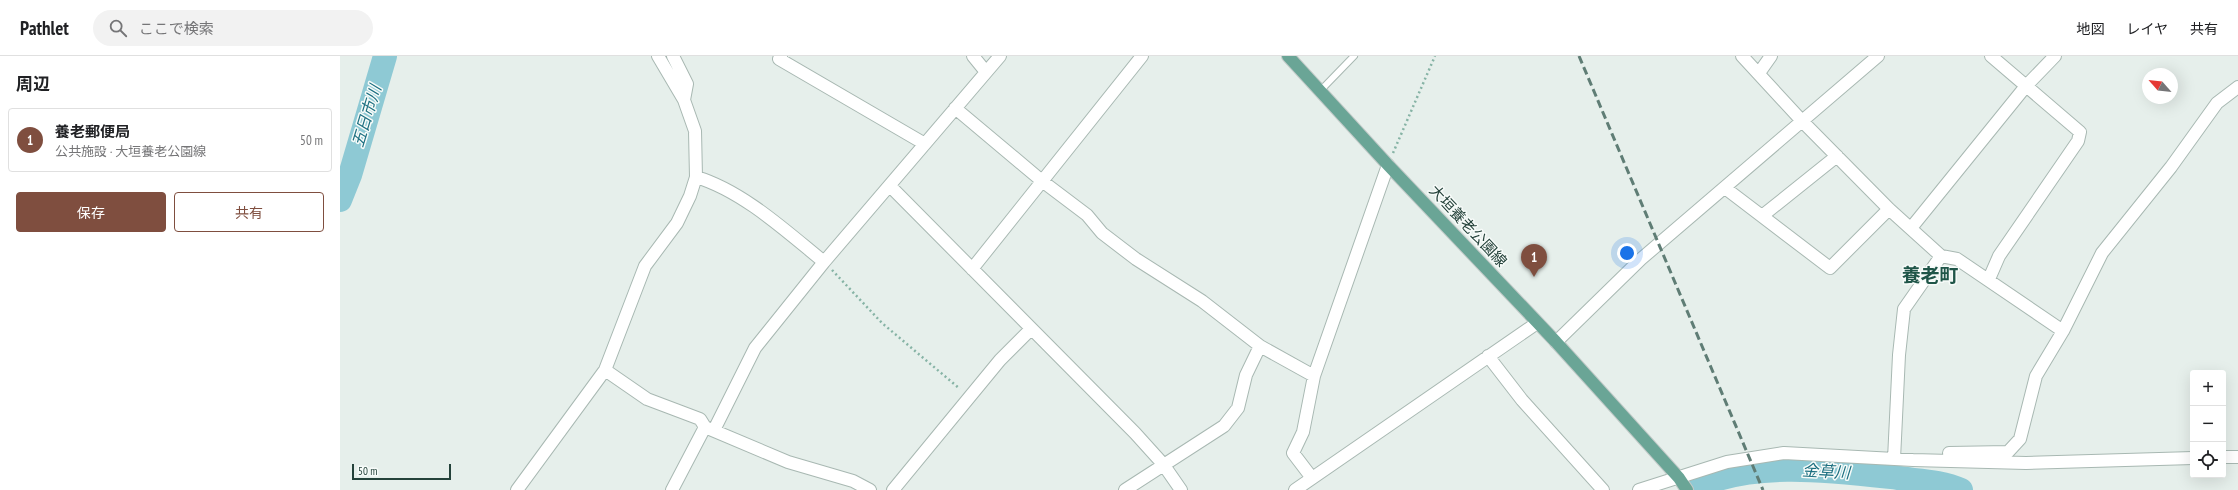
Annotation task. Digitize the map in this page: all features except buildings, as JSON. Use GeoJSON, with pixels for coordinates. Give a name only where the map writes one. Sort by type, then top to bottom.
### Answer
{"type":"FeatureCollection","features":[{"type":"Feature","properties":{"kind":"main road","name":"大垣養老公園線"},"geometry":{"type":"LineString","coordinates":[[1288,56],[1388,165],[1556,342],[1684,485]]}},
{"type":"Feature","properties":{"kind":"street"},"geometry":{"type":"LineString","coordinates":[[517,490],[605,370],[645,266],[678,223],[690,196],[696,177],[697,155],[695,131],[684,100],[658,56]]}},
{"type":"Feature","properties":{"kind":"street"},"geometry":{"type":"LineString","coordinates":[[673,56],[687,84],[684,100]]}},
{"type":"Feature","properties":{"kind":"street"},"geometry":{"type":"LineString","coordinates":[[781,56],[779,59],[925,144]]}},
{"type":"Feature","properties":{"kind":"street"},"geometry":{"type":"LineString","coordinates":[[973,56],[986,72]]}},
{"type":"Feature","properties":{"kind":"street"},"geometry":{"type":"LineString","coordinates":[[672,490],[756,348],[824,262],[1000,56]]}},
{"type":"Feature","properties":{"kind":"street"},"geometry":{"type":"LineString","coordinates":[[972,269],[1142,56]]}},
{"type":"Feature","properties":{"kind":"street"},"geometry":{"type":"LineString","coordinates":[[1742,56],[1802,121],[1889,209],[1941,256],[1957,259],[1989,279],[2063,331]]}},
{"type":"Feature","properties":{"kind":"street"},"geometry":{"type":"LineString","coordinates":[[1759,73],[1770,56]]}},
{"type":"Feature","properties":{"kind":"street"},"geometry":{"type":"LineString","coordinates":[[1556,342],[1641,259],[1878,56]]}},
{"type":"Feature","properties":{"kind":"street"},"geometry":{"type":"LineString","coordinates":[[1989,279],[1999,256],[2078,141],[2080,132],[1991,56]]}},
{"type":"Feature","properties":{"kind":"street"},"geometry":{"type":"LineString","coordinates":[[1911,228],[2026,86],[2055,56]]}},
{"type":"Feature","properties":{"kind":"street"},"geometry":{"type":"LineString","coordinates":[[1913,460],[1929,453],[2008,452],[2020,439],[2036,376],[2063,331],[2102,253],[2172,167],[2217,103],[2238,88]]}},
{"type":"Feature","properties":{"kind":"street"},"geometry":{"type":"LineString","coordinates":[[955,108],[1042,181],[1088,215],[1102,233],[1136,259],[1202,301],[1260,346],[1314,376]]}},
{"type":"Feature","properties":{"kind":"street"},"geometry":{"type":"LineString","coordinates":[[1762,216],[1837,156]]}},
{"type":"Feature","properties":{"kind":"street"},"geometry":{"type":"LineString","coordinates":[[1312,478],[1293,453],[1303,432],[1314,376],[1388,165]]}},
{"type":"Feature","properties":{"kind":"street"},"geometry":{"type":"LineString","coordinates":[[696,177],[729,192],[768,218],[824,262]]}},
{"type":"Feature","properties":{"kind":"street"},"geometry":{"type":"LineString","coordinates":[[890,186],[1135,433],[1163,464],[1181,490]]}},
{"type":"Feature","properties":{"kind":"street"},"geometry":{"type":"LineString","coordinates":[[1725,188],[1830,268],[1889,209]]}},
{"type":"Feature","properties":{"kind":"street"},"geometry":{"type":"LineString","coordinates":[[1894,459],[1899,355],[1904,309],[1941,256]]}},
{"type":"Feature","properties":{"kind":"street"},"geometry":{"type":"LineString","coordinates":[[1295,490],[1537,322]]}},
{"type":"Feature","properties":{"kind":"street"},"geometry":{"type":"LineString","coordinates":[[892,490],[1000,360],[1031,329]]}},
{"type":"Feature","properties":{"kind":"street"},"geometry":{"type":"LineString","coordinates":[[1125,490],[1163,464],[1224,426],[1238,408],[1246,375],[1260,346]]}},
{"type":"Feature","properties":{"kind":"street"},"geometry":{"type":"LineString","coordinates":[[1488,356],[1522,400],[1603,490]]}},
{"type":"Feature","properties":{"kind":"street"},"geometry":{"type":"LineString","coordinates":[[605,370],[648,399],[700,419],[709,428],[788,462],[853,481],[870,490]]}},
{"type":"Feature","properties":{"kind":"street"},"geometry":{"type":"LineString","coordinates":[[1639,490],[1684,485],[1727,462],[1784,452],[1913,460],[2026,463],[2190,458]]}},
{"type":"Feature","properties":{"kind":"street"},"geometry":{"type":"LineString","coordinates":[[2226,457],[2238,457]]}},
{"type":"Feature","properties":{"kind":"lane"},"geometry":{"type":"LineString","coordinates":[[1320,91],[1354,56]]}},
{"type":"Feature","properties":{"kind":"path"},"geometry":{"type":"LineString","coordinates":[[1388,165],[1435,56]]}},
{"type":"Feature","properties":{"kind":"path"},"geometry":{"type":"LineString","coordinates":[[824,262],[882,323],[970,397]]}},
{"type":"Feature","properties":{"kind":"waterway","name":"五日市川"},"geometry":{"type":"LineString","coordinates":[[340,200],[350,175],[385,56]]}},
{"type":"Feature","properties":{"kind":"waterway","name":"金草川"},"geometry":{"type":"LineString","coordinates":[[1692,490],[1714,480],[1739,474],[1793,470],[1848,473],[1922,481],[1938,483],[1961,490]]}},
{"type":"Feature","properties":{"kind":"railway"},"geometry":{"type":"LineString","coordinates":[[1579,56],[1763,490]]}},
{"type":"Feature","properties":{"kind":"place","name":"養老郵便局"},"geometry":{"type":"Point","coordinates":[1534,277]}},
{"type":"Feature","properties":{"kind":"district","name":"養老町"},"geometry":{"type":"Point","coordinates":[1930,275]}}]}
